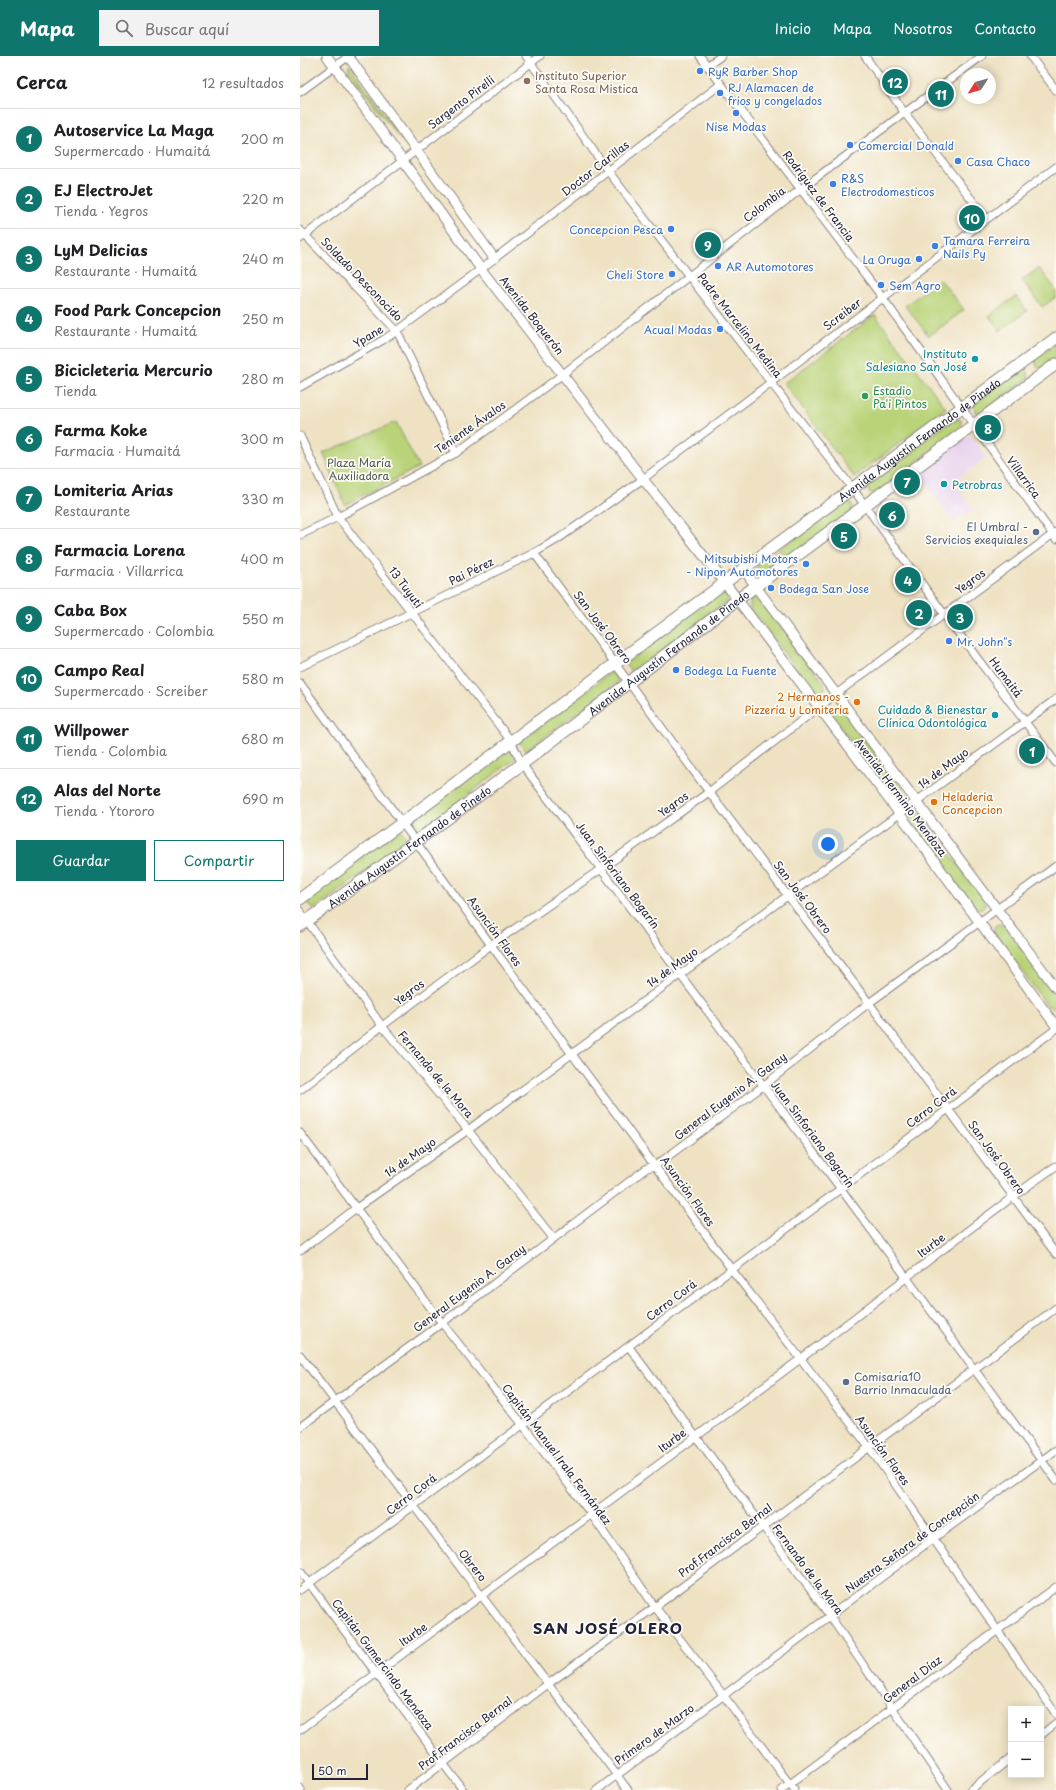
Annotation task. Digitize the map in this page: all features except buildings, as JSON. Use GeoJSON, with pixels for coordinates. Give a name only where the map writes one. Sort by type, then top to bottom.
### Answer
{"type":"FeatureCollection","features":[{"type":"Feature","properties":{"kind":"highway","name":"Avenida Augustín Fernando de Pinedo"},"geometry":{"type":"LineString","coordinates":[[300,899],[616,663],[1056,338]]}},
{"type":"Feature","properties":{"kind":"highway","name":"Avenida Augustín Fernando de Pinedo"},"geometry":{"type":"LineString","coordinates":[[304,924],[416,840],[522,764],[738,600],[1056,364]]}},
{"type":"Feature","properties":{"kind":"street","name":"Avenida Boquerón"},"geometry":{"type":"LineString","coordinates":[[327,56],[481,269],[643,480],[725,583]]}},
{"type":"Feature","properties":{"kind":"street"},"geometry":{"type":"LineString","coordinates":[[300,92],[348,56],[415,151],[494,258]]}},
{"type":"Feature","properties":{"kind":"street","name":"Padre Marcelino Medina"},"geometry":{"type":"LineString","coordinates":[[526,56],[608,171],[853,489]]}},
{"type":"Feature","properties":{"kind":"street","name":"Sargento Pirelli"},"geometry":{"type":"LineString","coordinates":[[402,161],[540,56]]}},
{"type":"Feature","properties":{"kind":"street","name":"Rodríguez de Francia"},"geometry":{"type":"LineString","coordinates":[[700,56],[882,298],[961,409]]}},
{"type":"Feature","properties":{"kind":"street"},"geometry":{"type":"LineString","coordinates":[[707,66],[721,56]]}},
{"type":"Feature","properties":{"kind":"street"},"geometry":{"type":"LineString","coordinates":[[865,56],[904,112],[986,218]]}},
{"type":"Feature","properties":{"kind":"street","name":"Colombia"},"geometry":{"type":"LineString","coordinates":[[563,374],[801,189],[982,56]]}},
{"type":"Feature","properties":{"kind":"street"},"geometry":{"type":"LineString","coordinates":[[1030,56],[1056,90]]}},
{"type":"Feature","properties":{"kind":"street","name":"Doctor Carillas"},"geometry":{"type":"LineString","coordinates":[[481,269],[721,84]]}},
{"type":"Feature","properties":{"kind":"street"},"geometry":{"type":"LineString","coordinates":[[303,238],[402,161]]}},
{"type":"Feature","properties":{"kind":"street","name":"Screiber"},"geometry":{"type":"LineString","coordinates":[[643,480],[1056,166]]}},
{"type":"Feature","properties":{"kind":"street","name":"Soldado Desconocido"},"geometry":{"type":"LineString","coordinates":[[300,230],[303,238],[397,331],[456,454]]}},
{"type":"Feature","properties":{"kind":"street","name":"Ypane"},"geometry":{"type":"LineString","coordinates":[[300,386],[397,331],[481,269]]}},
{"type":"Feature","properties":{"kind":"street","name":"Teniente Ávalos"},"geometry":{"type":"LineString","coordinates":[[300,535],[338,517],[456,454],[563,374]]}},
{"type":"Feature","properties":{"kind":"street","name":"Villarrica"},"geometry":{"type":"LineString","coordinates":[[961,409],[1055,535]]}},
{"type":"Feature","properties":{"kind":"street","name":"13 Tuyutí"},"geometry":{"type":"LineString","coordinates":[[300,436],[338,517],[511,741]]}},
{"type":"Feature","properties":{"kind":"street","name":"Pai Pérez"},"geometry":{"type":"LineString","coordinates":[[300,667],[534,553],[558,539],[643,480]]}},
{"type":"Feature","properties":{"kind":"street","name":"Humaitá"},"geometry":{"type":"LineString","coordinates":[[853,489],[944,614],[1056,763]]}},
{"type":"Feature","properties":{"kind":"street","name":"Yegros"},"geometry":{"type":"LineString","coordinates":[[300,1090],[382,1026],[491,945],[709,792],[836,694],[944,614],[1055,535]]}},
{"type":"Feature","properties":{"kind":"street","name":"San José Obrero"},"geometry":{"type":"LineString","coordinates":[[534,553],[630,681],[709,792],[869,1003],[1056,1254]]}},
{"type":"Feature","properties":{"kind":"street","name":"Avenida Herminio Mendoza"},"geometry":{"type":"LineString","coordinates":[[744,569],[916,802],[1056,988]]}},
{"type":"Feature","properties":{"kind":"street","name":"Avenida Herminio Mendoza"},"geometry":{"type":"LineString","coordinates":[[725,583],[899,813],[1056,1026]]}},
{"type":"Feature","properties":{"kind":"street","name":"Asunción Flores"},"geometry":{"type":"LineString","coordinates":[[300,683],[416,840],[491,945],[732,1270],[869,1448],[934,1538],[1056,1714]]}},
{"type":"Feature","properties":{"kind":"street","name":"14 de Mayo"},"geometry":{"type":"LineString","coordinates":[[300,1251],[356,1209],[468,1130],[1056,699]]}},
{"type":"Feature","properties":{"kind":"street","name":"Juan Sinforiano Bogarín"},"geometry":{"type":"LineString","coordinates":[[511,741],[522,764],[841,1189],[1056,1480]]}},
{"type":"Feature","properties":{"kind":"street","name":"General Eugenio A. Garay"},"geometry":{"type":"LineString","coordinates":[[300,1427],[442,1323],[552,1238],[647,1168],[655,1166],[763,1086],[869,1003],[1056,866]]}},
{"type":"Feature","properties":{"kind":"street","name":"Fernando de la Mora"},"geometry":{"type":"LineString","coordinates":[[300,911],[304,924],[382,1026],[468,1130],[552,1238]]}},
{"type":"Feature","properties":{"kind":"street","name":"Cerro Corá"},"geometry":{"type":"LineString","coordinates":[[300,1590],[414,1507],[1056,1029]]}},
{"type":"Feature","properties":{"kind":"street","name":"Capitán Manuel Irala Fernández"},"geometry":{"type":"LineString","coordinates":[[300,1133],[442,1323],[591,1514],[655,1607],[792,1787]]}},
{"type":"Feature","properties":{"kind":"street","name":"Iturbe"},"geometry":{"type":"LineString","coordinates":[[300,1730],[483,1596],[906,1278],[1012,1196],[1056,1166]]}},
{"type":"Feature","properties":{"kind":"street","name":"Prof.Francisca Bernal"},"geometry":{"type":"LineString","coordinates":[[408,1790],[548,1684],[655,1607],[1056,1308]]}},
{"type":"Feature","properties":{"kind":"street","name":"Fernando de la Mora"},"geometry":{"type":"LineString","coordinates":[[629,1347],[830,1616],[948,1790]]}},
{"type":"Feature","properties":{"kind":"street","name":"Obrero"},"geometry":{"type":"LineString","coordinates":[[300,1355],[628,1790]]}},
{"type":"Feature","properties":{"kind":"street","name":"Nuestra Señora de Concepción"},"geometry":{"type":"LineString","coordinates":[[724,1696],[934,1538],[1056,1450]]}},
{"type":"Feature","properties":{"kind":"street","name":"Capitán Gumercindo Mendoza"},"geometry":{"type":"LineString","coordinates":[[300,1571],[377,1673],[462,1790]]}},
{"type":"Feature","properties":{"kind":"street","name":"General Díaz"},"geometry":{"type":"LineString","coordinates":[[782,1790],[792,1787],[892,1708],[1056,1587]]}},
{"type":"Feature","properties":{"kind":"street","name":"Primero de Marzo"},"geometry":{"type":"LineString","coordinates":[[597,1790],[724,1696]]}},
{"type":"Feature","properties":{"kind":"street"},"geometry":{"type":"LineString","coordinates":[[1044,1733],[1056,1723]]}},
{"type":"Feature","properties":{"kind":"street"},"geometry":{"type":"LineString","coordinates":[[970,1790],[1008,1760]]}},
{"type":"Feature","properties":{"kind":"shaded area","name":"Petrobras"},"geometry":{"type":"Polygon","coordinates":[[[970,435],[987,457],[953,482],[973,509],[954,522],[918,473],[970,435]]]}},
{"type":"Feature","properties":{"kind":"green space"},"geometry":{"type":"Polygon","coordinates":[[[349,65],[403,140],[400,139],[348,70],[349,65]]]}},
{"type":"Feature","properties":{"kind":"green space"},"geometry":{"type":"Polygon","coordinates":[[[1039,268],[1056,290],[1056,297],[1042,307],[1022,280],[1039,268]]]}},
{"type":"Feature","properties":{"kind":"green space"},"geometry":{"type":"Polygon","coordinates":[[[940,279],[964,310],[929,336],[905,306],[940,279]]]}},
{"type":"Feature","properties":{"kind":"green space"},"geometry":{"type":"Polygon","coordinates":[[[1016,296],[1027,311],[1000,331],[989,316],[1016,296]]]}},
{"type":"Feature","properties":{"kind":"green space","name":"Estadio Pa'i Pintos"},"geometry":{"type":"Polygon","coordinates":[[[875,315],[946,408],[854,477],[784,383],[875,315]]]}},
{"type":"Feature","properties":{"kind":"green space"},"geometry":{"type":"Polygon","coordinates":[[[1056,343],[1056,358],[1042,368],[1037,366],[1035,359],[1056,343]]]}},
{"type":"Feature","properties":{"kind":"green space"},"geometry":{"type":"Polygon","coordinates":[[[1022,368],[1027,370],[1029,378],[981,413],[975,412],[974,404],[1022,368]]]}},
{"type":"Feature","properties":{"kind":"green space"},"geometry":{"type":"Polygon","coordinates":[[[955,418],[961,420],[962,428],[874,494],[869,492],[867,484],[955,418]]]}},
{"type":"Feature","properties":{"kind":"green space","name":"Plaza María Auxiliadora"},"geometry":{"type":"Polygon","coordinates":[[[396,422],[419,467],[345,505],[323,453],[396,422]]]}},
{"type":"Feature","properties":{"kind":"green space"},"geometry":{"type":"Polygon","coordinates":[[[845,500],[852,504],[852,510],[764,576],[758,574],[757,566],[845,500]]]}},
{"type":"Feature","properties":{"kind":"green space"},"geometry":{"type":"Polygon","coordinates":[[[722,591],[729,599],[632,673],[625,664],[722,591]]]}},
{"type":"Feature","properties":{"kind":"green space"},"geometry":{"type":"Polygon","coordinates":[[[753,598],[760,600],[824,683],[825,688],[822,693],[818,694],[813,691],[750,608],[750,601],[753,598]]]}},
{"type":"Feature","properties":{"kind":"green space"},"geometry":{"type":"Polygon","coordinates":[[[612,671],[619,681],[526,751],[519,742],[612,671]]]}},
{"type":"Feature","properties":{"kind":"green space"},"geometry":{"type":"Polygon","coordinates":[[[836,707],[841,707],[907,795],[904,802],[900,803],[895,800],[833,717],[832,710],[836,707]]]}},
{"type":"Feature","properties":{"kind":"green space"},"geometry":{"type":"Polygon","coordinates":[[[508,748],[516,758],[419,832],[411,822],[508,748]]]}},
{"type":"Feature","properties":{"kind":"green space"},"geometry":{"type":"Polygon","coordinates":[[[915,813],[921,815],[984,899],[985,904],[982,908],[975,909],[910,821],[911,816],[915,813]]]}},
{"type":"Feature","properties":{"kind":"green space"},"geometry":{"type":"Polygon","coordinates":[[[400,829],[408,840],[313,910],[305,900],[400,829]]]}},
{"type":"Feature","properties":{"kind":"green space"},"geometry":{"type":"Polygon","coordinates":[[[998,924],[1005,926],[1056,995],[1056,1007],[1052,1008],[1047,1005],[994,934],[994,927],[998,924]]]}},
{"type":"Feature","properties":{"kind":"place","name":"RyR Barber Shop"},"geometry":{"type":"Point","coordinates":[700,71]}},
{"type":"Feature","properties":{"kind":"place","name":"Instituto Superior Santa Rosa Mistica"},"geometry":{"type":"Point","coordinates":[527,81]}},
{"type":"Feature","properties":{"kind":"place","name":"Alas del Norte"},"geometry":{"type":"Point","coordinates":[895,82]}},
{"type":"Feature","properties":{"kind":"place","name":"RJ Alamacen de frios y congelados"},"geometry":{"type":"Point","coordinates":[720,93]}},
{"type":"Feature","properties":{"kind":"place","name":"Willpower"},"geometry":{"type":"Point","coordinates":[941,94]}},
{"type":"Feature","properties":{"kind":"place","name":"Nise Modas"},"geometry":{"type":"Point","coordinates":[736,113]}},
{"type":"Feature","properties":{"kind":"place","name":"Comercial Donald"},"geometry":{"type":"Point","coordinates":[850,145]}},
{"type":"Feature","properties":{"kind":"place","name":"Casa Chaco"},"geometry":{"type":"Point","coordinates":[958,161]}},
{"type":"Feature","properties":{"kind":"place","name":"R&S Electrodomesticos"},"geometry":{"type":"Point","coordinates":[833,184]}},
{"type":"Feature","properties":{"kind":"place","name":"Campo Real"},"geometry":{"type":"Point","coordinates":[972,218]}},
{"type":"Feature","properties":{"kind":"place","name":"Concepcion Pesca"},"geometry":{"type":"Point","coordinates":[671,229]}},
{"type":"Feature","properties":{"kind":"place","name":"Caba Box"},"geometry":{"type":"Point","coordinates":[708,245]}},
{"type":"Feature","properties":{"kind":"place","name":"Tamara Ferreira Nails Py"},"geometry":{"type":"Point","coordinates":[935,246]}},
{"type":"Feature","properties":{"kind":"place","name":"La Oruga"},"geometry":{"type":"Point","coordinates":[919,259]}},
{"type":"Feature","properties":{"kind":"place","name":"AR Automotores"},"geometry":{"type":"Point","coordinates":[718,266]}},
{"type":"Feature","properties":{"kind":"place","name":"Cheli Store"},"geometry":{"type":"Point","coordinates":[672,274]}},
{"type":"Feature","properties":{"kind":"place","name":"Sem Agro"},"geometry":{"type":"Point","coordinates":[881,285]}},
{"type":"Feature","properties":{"kind":"place","name":"Acual Modas"},"geometry":{"type":"Point","coordinates":[720,329]}},
{"type":"Feature","properties":{"kind":"place","name":"Instituto Salesiano San José"},"geometry":{"type":"Point","coordinates":[975,359]}},
{"type":"Feature","properties":{"kind":"place","name":"Estadio Pa'i Pintos"},"geometry":{"type":"Point","coordinates":[865,396]}},
{"type":"Feature","properties":{"kind":"place","name":"Farmacia Lorena"},"geometry":{"type":"Point","coordinates":[988,428]}},
{"type":"Feature","properties":{"kind":"place","name":"Lomiteria Arias"},"geometry":{"type":"Point","coordinates":[907,482]}},
{"type":"Feature","properties":{"kind":"place","name":"Petrobras"},"geometry":{"type":"Point","coordinates":[944,484]}},
{"type":"Feature","properties":{"kind":"place","name":"Farma Koke"},"geometry":{"type":"Point","coordinates":[892,515]}},
{"type":"Feature","properties":{"kind":"place","name":"El Umbral - Servicios exequiales"},"geometry":{"type":"Point","coordinates":[1036,532]}},
{"type":"Feature","properties":{"kind":"place","name":"Bicicleteria Mercurio"},"geometry":{"type":"Point","coordinates":[844,536]}},
{"type":"Feature","properties":{"kind":"place","name":"Mitsubishi Motors - Nipon Automotores"},"geometry":{"type":"Point","coordinates":[806,564]}},
{"type":"Feature","properties":{"kind":"place","name":"Food Park Concepcion"},"geometry":{"type":"Point","coordinates":[908,580]}},
{"type":"Feature","properties":{"kind":"place","name":"Bodega San Jose"},"geometry":{"type":"Point","coordinates":[771,588]}},
{"type":"Feature","properties":{"kind":"place","name":"EJ ElectroJet"},"geometry":{"type":"Point","coordinates":[919,613]}},
{"type":"Feature","properties":{"kind":"place","name":"LyM Delicias"},"geometry":{"type":"Point","coordinates":[960,617]}},
{"type":"Feature","properties":{"kind":"place","name":"Mr. John\"s"},"geometry":{"type":"Point","coordinates":[949,641]}},
{"type":"Feature","properties":{"kind":"place","name":"Bodega La Fuente"},"geometry":{"type":"Point","coordinates":[676,670]}},
{"type":"Feature","properties":{"kind":"place","name":"2 Hermanos - Pizzeria y Lomiteria"},"geometry":{"type":"Point","coordinates":[857,702]}},
{"type":"Feature","properties":{"kind":"place","name":"Cuidado & Bienestar Clínica Odontológica"},"geometry":{"type":"Point","coordinates":[995,715]}},
{"type":"Feature","properties":{"kind":"place","name":"Autoservice La Maga"},"geometry":{"type":"Point","coordinates":[1032,751]}},
{"type":"Feature","properties":{"kind":"place","name":"Heladeria Concepcion"},"geometry":{"type":"Point","coordinates":[934,802]}},
{"type":"Feature","properties":{"kind":"place","name":"Comisaría10 Barrio Inmaculada"},"geometry":{"type":"Point","coordinates":[846,1382]}},
{"type":"Feature","properties":{"kind":"district","name":"SAN JOSÉ OLERO"},"geometry":{"type":"Point","coordinates":[608,1627]}}]}
